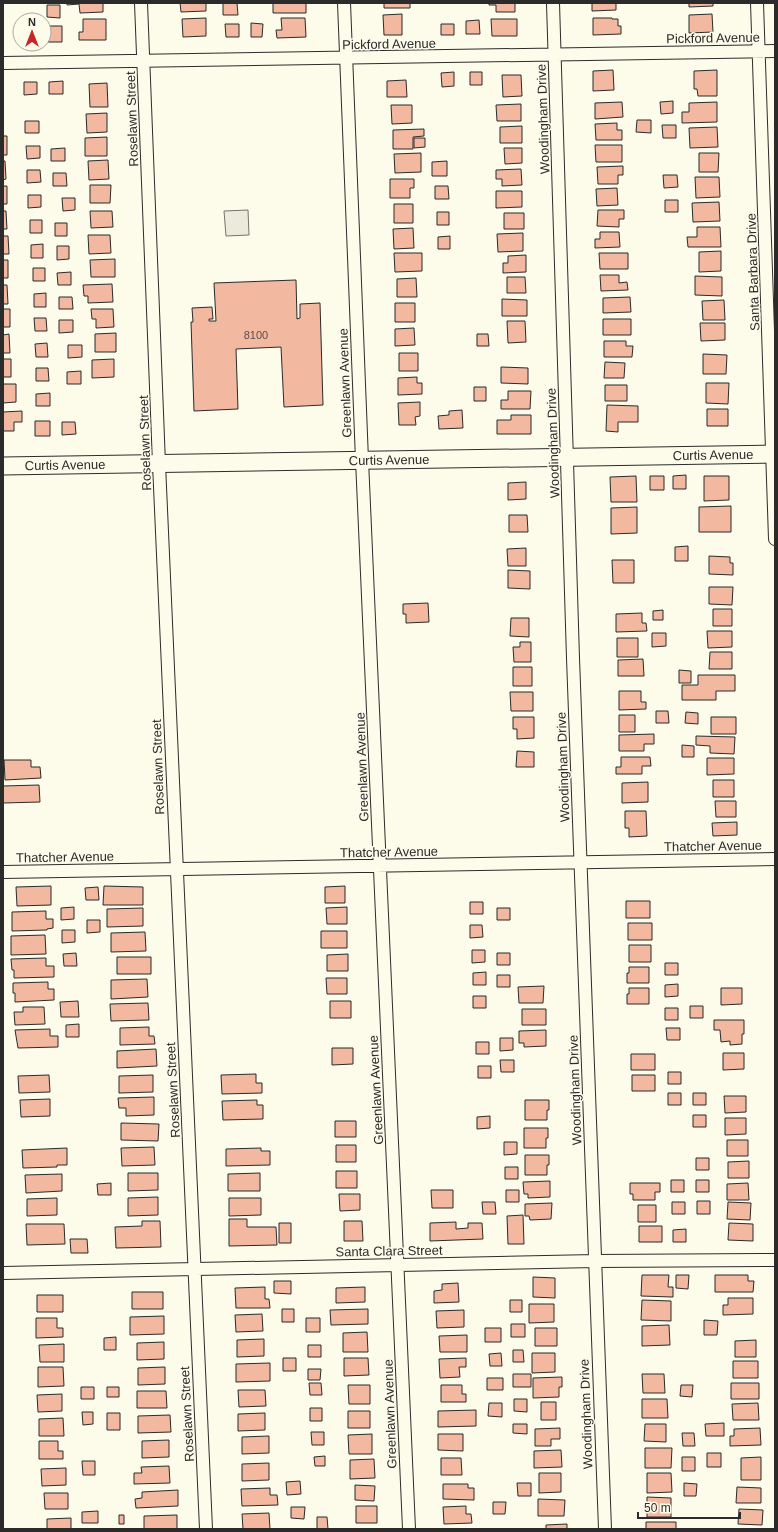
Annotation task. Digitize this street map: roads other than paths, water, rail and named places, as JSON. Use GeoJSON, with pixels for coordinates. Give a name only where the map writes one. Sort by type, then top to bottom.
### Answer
{"type":"FeatureCollection","features":[{"type":"Feature","properties":{"kind":"street","name":"Roselawn Street"},"geometry":{"type":"LineString","coordinates":[[141,3],[159,464],[206,1529]]}},
{"type":"Feature","properties":{"kind":"street","name":"Greenlawn Avenue"},"geometry":{"type":"LineString","coordinates":[[344,3],[362,460],[409,1529]]}},
{"type":"Feature","properties":{"kind":"street","name":"Woodingham Drive"},"geometry":{"type":"LineString","coordinates":[[553,3],[580,862],[604,1529]]}},
{"type":"Feature","properties":{"kind":"street","name":"Santa Barbara Drive"},"geometry":{"type":"LineString","coordinates":[[757,3],[774,454],[775,539]]}},
{"type":"Feature","properties":{"kind":"street","name":"Pickford Avenue"},"geometry":{"type":"LineString","coordinates":[[3,63],[775,51]]}},
{"type":"Feature","properties":{"kind":"street","name":"Curtis Avenue"},"geometry":{"type":"LineString","coordinates":[[3,466],[774,454]]}},
{"type":"Feature","properties":{"kind":"street","name":"Thatcher Avenue"},"geometry":{"type":"LineString","coordinates":[[3,872],[775,859]]}},
{"type":"Feature","properties":{"kind":"street","name":"Santa Clara Street"},"geometry":{"type":"LineString","coordinates":[[3,1274],[595,1261],[775,1260]]}}]}
